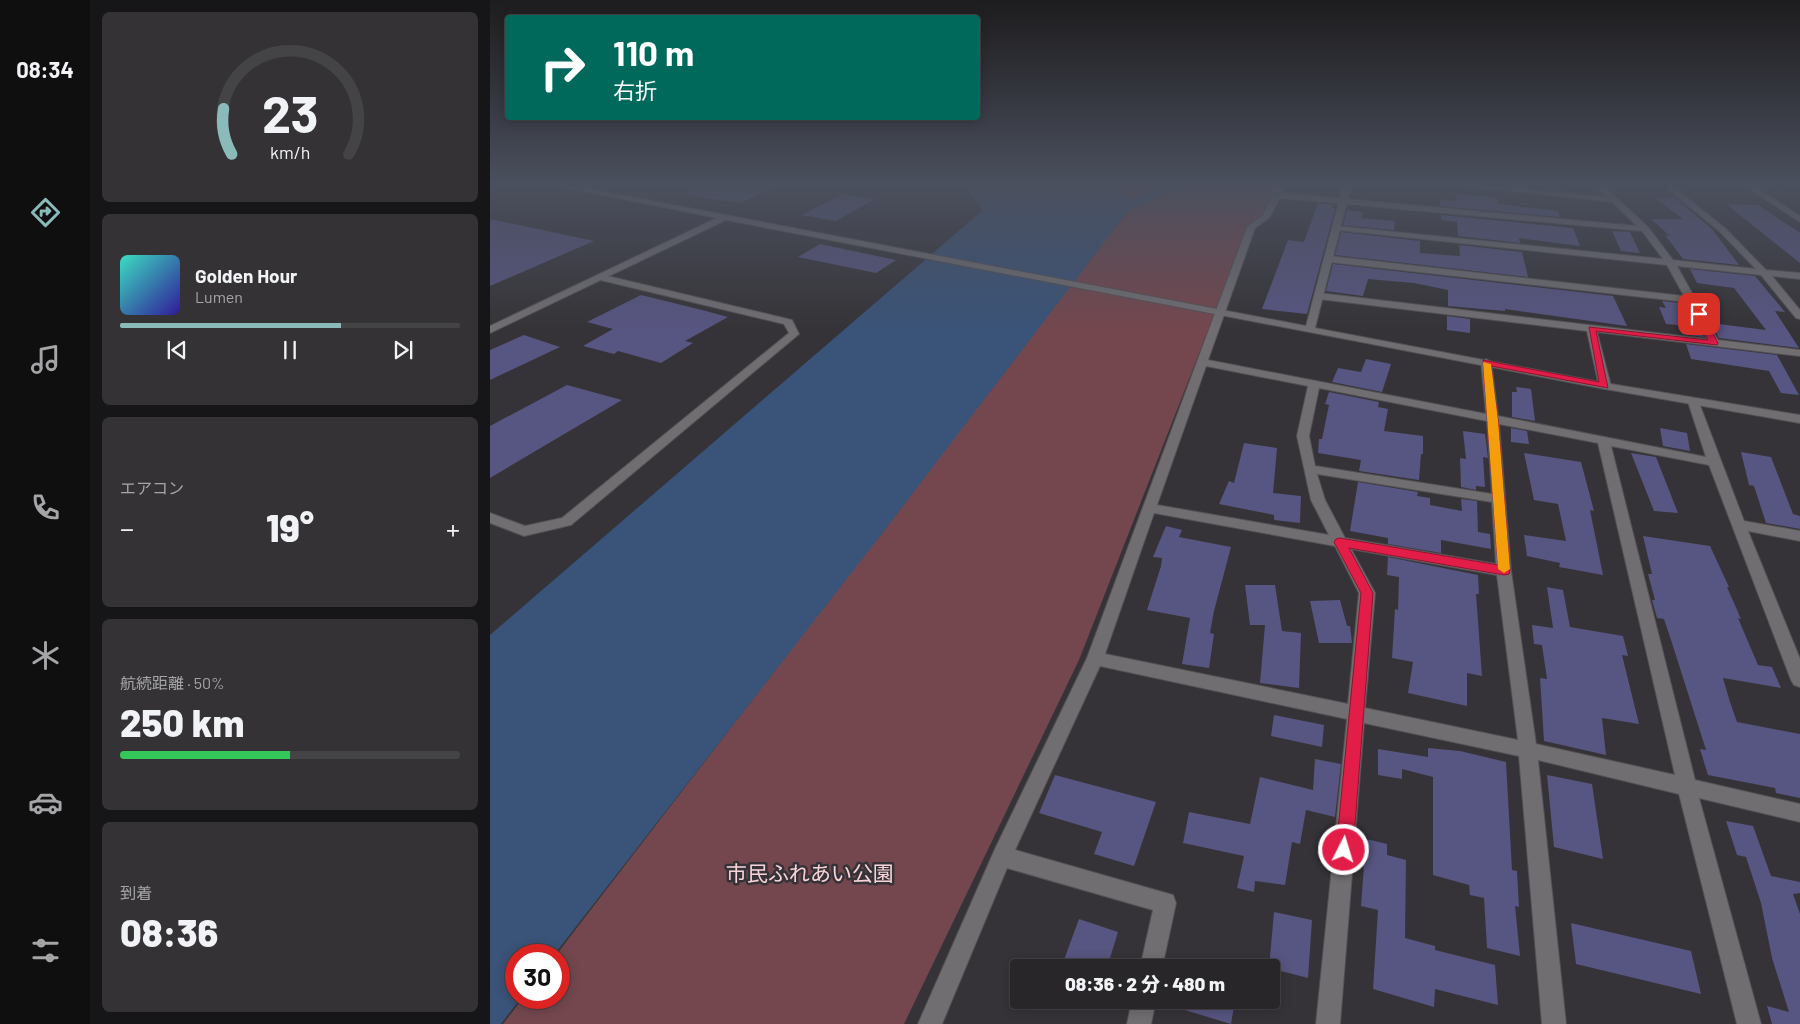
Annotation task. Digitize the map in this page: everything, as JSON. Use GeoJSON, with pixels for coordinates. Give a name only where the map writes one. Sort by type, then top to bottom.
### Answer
{"type":"FeatureCollection","features":[{"type":"Feature","properties":{"kind":"street"},"geometry":{"type":"LineString","coordinates":[[490,330],[691,234]]}},
{"type":"Feature","properties":{"kind":"street"},"geometry":{"type":"LineString","coordinates":[[808,234],[1605,386],[1800,419]]}},
{"type":"Feature","properties":{"kind":"street"},"geometry":{"type":"LineString","coordinates":[[930,1024],[1002,856],[1095,658],[1204,362],[1249,234]]}},
{"type":"Feature","properties":{"kind":"street"},"geometry":{"type":"LineString","coordinates":[[1310,330],[1336,234]]}},
{"type":"Feature","properties":{"kind":"street"},"geometry":{"type":"LineString","coordinates":[[1394,234],[1800,276]]}},
{"type":"Feature","properties":{"kind":"street"},"geometry":{"type":"LineString","coordinates":[[1649,234],[1670,262],[1714,343]]}},
{"type":"Feature","properties":{"kind":"street"},"geometry":{"type":"LineString","coordinates":[[1726,234],[1765,272],[1800,316]]}},
{"type":"Feature","properties":{"kind":"street"},"geometry":{"type":"LineString","coordinates":[[1329,259],[1692,300]]}},
{"type":"Feature","properties":{"kind":"street"},"geometry":{"type":"LineString","coordinates":[[490,518],[524,531],[566,522],[794,334],[788,322],[599,277]]}},
{"type":"Feature","properties":{"kind":"street"},"geometry":{"type":"LineString","coordinates":[[1320,296],[1800,353]]}},
{"type":"Feature","properties":{"kind":"street"},"geometry":{"type":"LineString","coordinates":[[1592,328],[1605,386]]}},
{"type":"Feature","properties":{"kind":"street"},"geometry":{"type":"LineString","coordinates":[[1204,362],[1714,462]]}},
{"type":"Feature","properties":{"kind":"street"},"geometry":{"type":"LineString","coordinates":[[1486,362],[1493,420],[1504,571],[1528,750],[1554,1024]]}},
{"type":"Feature","properties":{"kind":"street"},"geometry":{"type":"LineString","coordinates":[[1314,385],[1303,436],[1309,469],[1318,500],[1367,593],[1328,1024]]}},
{"type":"Feature","properties":{"kind":"street"},"geometry":{"type":"LineString","coordinates":[[1694,402],[1714,462],[1800,680]]}},
{"type":"Feature","properties":{"kind":"street"},"geometry":{"type":"LineString","coordinates":[[1604,440],[1687,788],[1749,1024]]}},
{"type":"Feature","properties":{"kind":"street"},"geometry":{"type":"LineString","coordinates":[[1309,469],[1499,499]]}},
{"type":"Feature","properties":{"kind":"street"},"geometry":{"type":"LineString","coordinates":[[1150,508],[1504,571]]}},
{"type":"Feature","properties":{"kind":"street"},"geometry":{"type":"LineString","coordinates":[[1739,525],[1800,536]]}},
{"type":"Feature","properties":{"kind":"street"},"geometry":{"type":"LineString","coordinates":[[1095,658],[1528,750],[1800,813]]}},
{"type":"Feature","properties":{"kind":"street"},"geometry":{"type":"LineString","coordinates":[[1002,856],[1165,903],[1154,959]]}},
{"type":"Feature","properties":{"kind":"street"},"geometry":{"type":"LineString","coordinates":[[1139,1024],[1142,1009]]}},
{"type":"Feature","properties":{"kind":"green space","name":"市民ふれあい公園"},"geometry":{"type":"Polygon","coordinates":[[[1110,234],[1246,234],[1079,660],[904,1024],[503,1024],[515,1009],[570,1009],[570,944],[564,944],[1110,234]]]}},
{"type":"Feature","properties":{"kind":"water"},"geometry":{"type":"Polygon","coordinates":[[[955,234],[1111,234],[884,531],[563,944],[505,944],[505,1009],[513,1009],[501,1024],[490,1024],[490,635],[955,234]]]}},
{"type":"Feature","properties":{"kind":"building"},"geometry":{"type":"Polygon","coordinates":[[[490,234],[560,234],[594,241],[490,286],[490,234]]]}},
{"type":"Feature","properties":{"kind":"building"},"geometry":{"type":"Polygon","coordinates":[[[1307,234],[1328,234],[1307,314],[1262,309],[1288,240],[1304,242],[1307,234]]]}},
{"type":"Feature","properties":{"kind":"building"},"geometry":{"type":"Polygon","coordinates":[[[1341,234],[1420,241],[1420,253],[1460,256],[1459,245],[1522,252],[1528,277],[1335,255],[1341,234]]]}},
{"type":"Feature","properties":{"kind":"building"},"geometry":{"type":"Polygon","coordinates":[[[1458,234],[1575,234],[1580,246],[1519,238],[1520,243],[1458,236],[1458,234]]]}},
{"type":"Feature","properties":{"kind":"building"},"geometry":{"type":"Polygon","coordinates":[[[1613,234],[1631,234],[1640,253],[1621,251],[1613,234]]]}},
{"type":"Feature","properties":{"kind":"building"},"geometry":{"type":"Polygon","coordinates":[[[1668,234],[1716,234],[1739,265],[1683,259],[1665,235],[1670,236],[1668,234]]]}},
{"type":"Feature","properties":{"kind":"building"},"geometry":{"type":"Polygon","coordinates":[[[1763,234],[1800,234],[1800,263],[1763,234]]]}},
{"type":"Feature","properties":{"kind":"building"},"geometry":{"type":"Polygon","coordinates":[[[820,244],[896,260],[876,273],[798,257],[820,244]]]}},
{"type":"Feature","properties":{"kind":"building"},"geometry":{"type":"Polygon","coordinates":[[[1333,264],[1613,296],[1627,326],[1505,309],[1505,311],[1448,306],[1448,290],[1414,283],[1368,279],[1363,296],[1326,291],[1333,264]]]}},
{"type":"Feature","properties":{"kind":"building"},"geometry":{"type":"Polygon","coordinates":[[[1690,269],[1755,276],[1785,312],[1775,311],[1799,348],[1719,338],[1711,323],[1766,330],[1734,288],[1697,283],[1690,269]]]}},
{"type":"Feature","properties":{"kind":"building"},"geometry":{"type":"Polygon","coordinates":[[[641,295],[728,317],[685,341],[693,343],[661,363],[618,351],[614,354],[583,346],[613,329],[587,322],[641,295]]]}},
{"type":"Feature","properties":{"kind":"building"},"geometry":{"type":"Polygon","coordinates":[[[1662,301],[1680,303],[1704,337],[1682,334],[1678,325],[1666,324],[1659,307],[1666,308],[1662,301]]]}},
{"type":"Feature","properties":{"kind":"building"},"geometry":{"type":"Polygon","coordinates":[[[1447,316],[1470,319],[1470,333],[1447,330],[1447,316]]]}},
{"type":"Feature","properties":{"kind":"building"},"geometry":{"type":"Polygon","coordinates":[[[524,335],[560,347],[490,380],[490,350],[524,335]]]}},
{"type":"Feature","properties":{"kind":"building"},"geometry":{"type":"Polygon","coordinates":[[[1686,344],[1777,355],[1799,395],[1781,393],[1769,371],[1691,359],[1686,344]]]}},
{"type":"Feature","properties":{"kind":"building"},"geometry":{"type":"Polygon","coordinates":[[[1366,359],[1391,364],[1382,392],[1332,382],[1338,368],[1361,372],[1366,359]]]}},
{"type":"Feature","properties":{"kind":"building"},"geometry":{"type":"Polygon","coordinates":[[[567,385],[622,400],[490,478],[490,426],[567,385]]]}},
{"type":"Feature","properties":{"kind":"building"},"geometry":{"type":"Polygon","coordinates":[[[1516,387],[1531,389],[1535,421],[1512,417],[1512,392],[1517,392],[1516,387]]]}},
{"type":"Feature","properties":{"kind":"building"},"geometry":{"type":"Polygon","coordinates":[[[1329,392],[1379,402],[1378,407],[1388,409],[1384,431],[1423,436],[1423,454],[1421,454],[1419,480],[1359,471],[1361,460],[1318,453],[1319,439],[1322,439],[1329,405],[1325,404],[1329,392]]]}},
{"type":"Feature","properties":{"kind":"building"},"geometry":{"type":"Polygon","coordinates":[[[1511,428],[1527,431],[1529,444],[1511,442],[1511,428]]]}},
{"type":"Feature","properties":{"kind":"building"},"geometry":{"type":"Polygon","coordinates":[[[1660,428],[1687,433],[1690,451],[1663,446],[1660,428]]]}},
{"type":"Feature","properties":{"kind":"building"},"geometry":{"type":"Polygon","coordinates":[[[1463,431],[1485,434],[1488,458],[1483,457],[1485,487],[1476,486],[1476,490],[1461,487],[1460,458],[1466,459],[1463,431]]]}},
{"type":"Feature","properties":{"kind":"building"},"geometry":{"type":"Polygon","coordinates":[[[1244,443],[1277,448],[1273,493],[1301,496],[1300,523],[1274,520],[1274,515],[1219,504],[1229,481],[1234,483],[1244,443]]]}},
{"type":"Feature","properties":{"kind":"building"},"geometry":{"type":"Polygon","coordinates":[[[1741,452],[1771,457],[1793,514],[1800,516],[1800,529],[1766,523],[1754,486],[1749,485],[1741,452]]]}},
{"type":"Feature","properties":{"kind":"building"},"geometry":{"type":"Polygon","coordinates":[[[1524,453],[1581,462],[1594,511],[1590,510],[1603,575],[1559,567],[1560,563],[1527,556],[1524,535],[1566,541],[1558,504],[1534,500],[1524,453]]]}},
{"type":"Feature","properties":{"kind":"building"},"geometry":{"type":"Polygon","coordinates":[[[1631,453],[1656,457],[1678,513],[1654,511],[1631,453]]]}},
{"type":"Feature","properties":{"kind":"building"},"geometry":{"type":"Polygon","coordinates":[[[1358,482],[1418,492],[1417,496],[1430,498],[1430,505],[1462,511],[1461,499],[1477,501],[1478,532],[1490,534],[1491,549],[1441,540],[1441,553],[1388,544],[1388,538],[1350,531],[1358,482]]]}},
{"type":"Feature","properties":{"kind":"building"},"geometry":{"type":"Polygon","coordinates":[[[1166,526],[1182,530],[1179,537],[1231,547],[1210,633],[1214,634],[1209,668],[1182,664],[1190,618],[1147,610],[1162,558],[1153,557],[1166,526]]]}},
{"type":"Feature","properties":{"kind":"building"},"geometry":{"type":"Polygon","coordinates":[[[1643,536],[1710,546],[1729,587],[1727,587],[1741,619],[1738,618],[1758,665],[1772,667],[1781,688],[1723,678],[1737,722],[1800,734],[1800,798],[1776,793],[1775,788],[1708,775],[1700,749],[1706,750],[1672,643],[1664,619],[1657,618],[1652,600],[1655,600],[1648,574],[1652,574],[1643,536]]]}},
{"type":"Feature","properties":{"kind":"building"},"geometry":{"type":"Polygon","coordinates":[[[1388,557],[1478,575],[1479,594],[1476,594],[1482,676],[1467,673],[1467,706],[1408,693],[1413,662],[1392,658],[1395,609],[1398,610],[1399,577],[1387,575],[1388,557]]]}},
{"type":"Feature","properties":{"kind":"building"},"geometry":{"type":"Polygon","coordinates":[[[1245,585],[1275,585],[1282,631],[1301,633],[1299,688],[1260,683],[1265,625],[1250,625],[1245,585]]]}},
{"type":"Feature","properties":{"kind":"building"},"geometry":{"type":"Polygon","coordinates":[[[1547,587],[1563,590],[1570,627],[1623,636],[1628,656],[1622,655],[1639,724],[1602,718],[1606,755],[1544,741],[1540,678],[1547,679],[1542,645],[1534,644],[1532,625],[1553,628],[1547,587]]]}},
{"type":"Feature","properties":{"kind":"building"},"geometry":{"type":"Polygon","coordinates":[[[1340,600],[1347,626],[1350,626],[1352,643],[1319,643],[1310,601],[1340,600]]]}},
{"type":"Feature","properties":{"kind":"building"},"geometry":{"type":"Polygon","coordinates":[[[1274,715],[1324,725],[1322,747],[1271,736],[1274,715]]]}},
{"type":"Feature","properties":{"kind":"building"},"geometry":{"type":"Polygon","coordinates":[[[1428,748],[1460,751],[1506,762],[1512,870],[1517,871],[1519,907],[1515,906],[1520,956],[1487,948],[1484,898],[1470,895],[1469,885],[1433,875],[1433,777],[1402,769],[1402,779],[1378,775],[1378,749],[1428,757],[1428,748]]]}},
{"type":"Feature","properties":{"kind":"building"},"geometry":{"type":"Polygon","coordinates":[[[1315,759],[1341,764],[1335,817],[1306,810],[1300,844],[1292,842],[1285,885],[1255,881],[1254,892],[1237,888],[1244,856],[1183,843],[1189,812],[1250,824],[1260,777],[1313,790],[1315,759]]]}},
{"type":"Feature","properties":{"kind":"building"},"geometry":{"type":"Polygon","coordinates":[[[1055,775],[1156,802],[1134,866],[1094,854],[1102,832],[1039,813],[1055,775]]]}},
{"type":"Feature","properties":{"kind":"building"},"geometry":{"type":"Polygon","coordinates":[[[1547,775],[1592,784],[1603,859],[1554,847],[1547,775]]]}},
{"type":"Feature","properties":{"kind":"building"},"geometry":{"type":"Polygon","coordinates":[[[1726,821],[1753,826],[1771,876],[1800,882],[1800,893],[1793,894],[1800,914],[1800,1024],[1772,1024],[1767,1006],[1789,1012],[1772,958],[1761,903],[1746,857],[1737,855],[1726,821]]]}},
{"type":"Feature","properties":{"kind":"building"},"geometry":{"type":"Polygon","coordinates":[[[1366,839],[1387,844],[1387,855],[1406,860],[1405,938],[1435,946],[1435,950],[1495,965],[1498,1005],[1435,989],[1434,1007],[1373,989],[1378,910],[1361,906],[1366,839]]]}},
{"type":"Feature","properties":{"kind":"building"},"geometry":{"type":"Polygon","coordinates":[[[1274,912],[1312,920],[1308,978],[1280,971],[1280,959],[1270,959],[1274,912]]]}},
{"type":"Feature","properties":{"kind":"building"},"geometry":{"type":"Polygon","coordinates":[[[1079,919],[1118,932],[1110,959],[1064,959],[1079,919]]]}},
{"type":"Feature","properties":{"kind":"building"},"geometry":{"type":"Polygon","coordinates":[[[1571,923],[1691,951],[1701,994],[1576,964],[1571,923]]]}},
{"type":"Feature","properties":{"kind":"building"},"geometry":{"type":"Polygon","coordinates":[[[1182,1009],[1234,1009],[1231,1024],[1182,1009]]]}},
{"type":"Feature","properties":{"kind":"slow traffic"},"geometry":{"type":"LineString","coordinates":[[1486,364],[1493,420],[1504,569]]}},
{"type":"Feature","properties":{"kind":"route"},"geometry":{"type":"LineString","coordinates":[[1344,850],[1367,593],[1340,542],[1504,571],[1493,420],[1486,362],[1605,386],[1592,328],[1714,343],[1699,314]]}}]}
